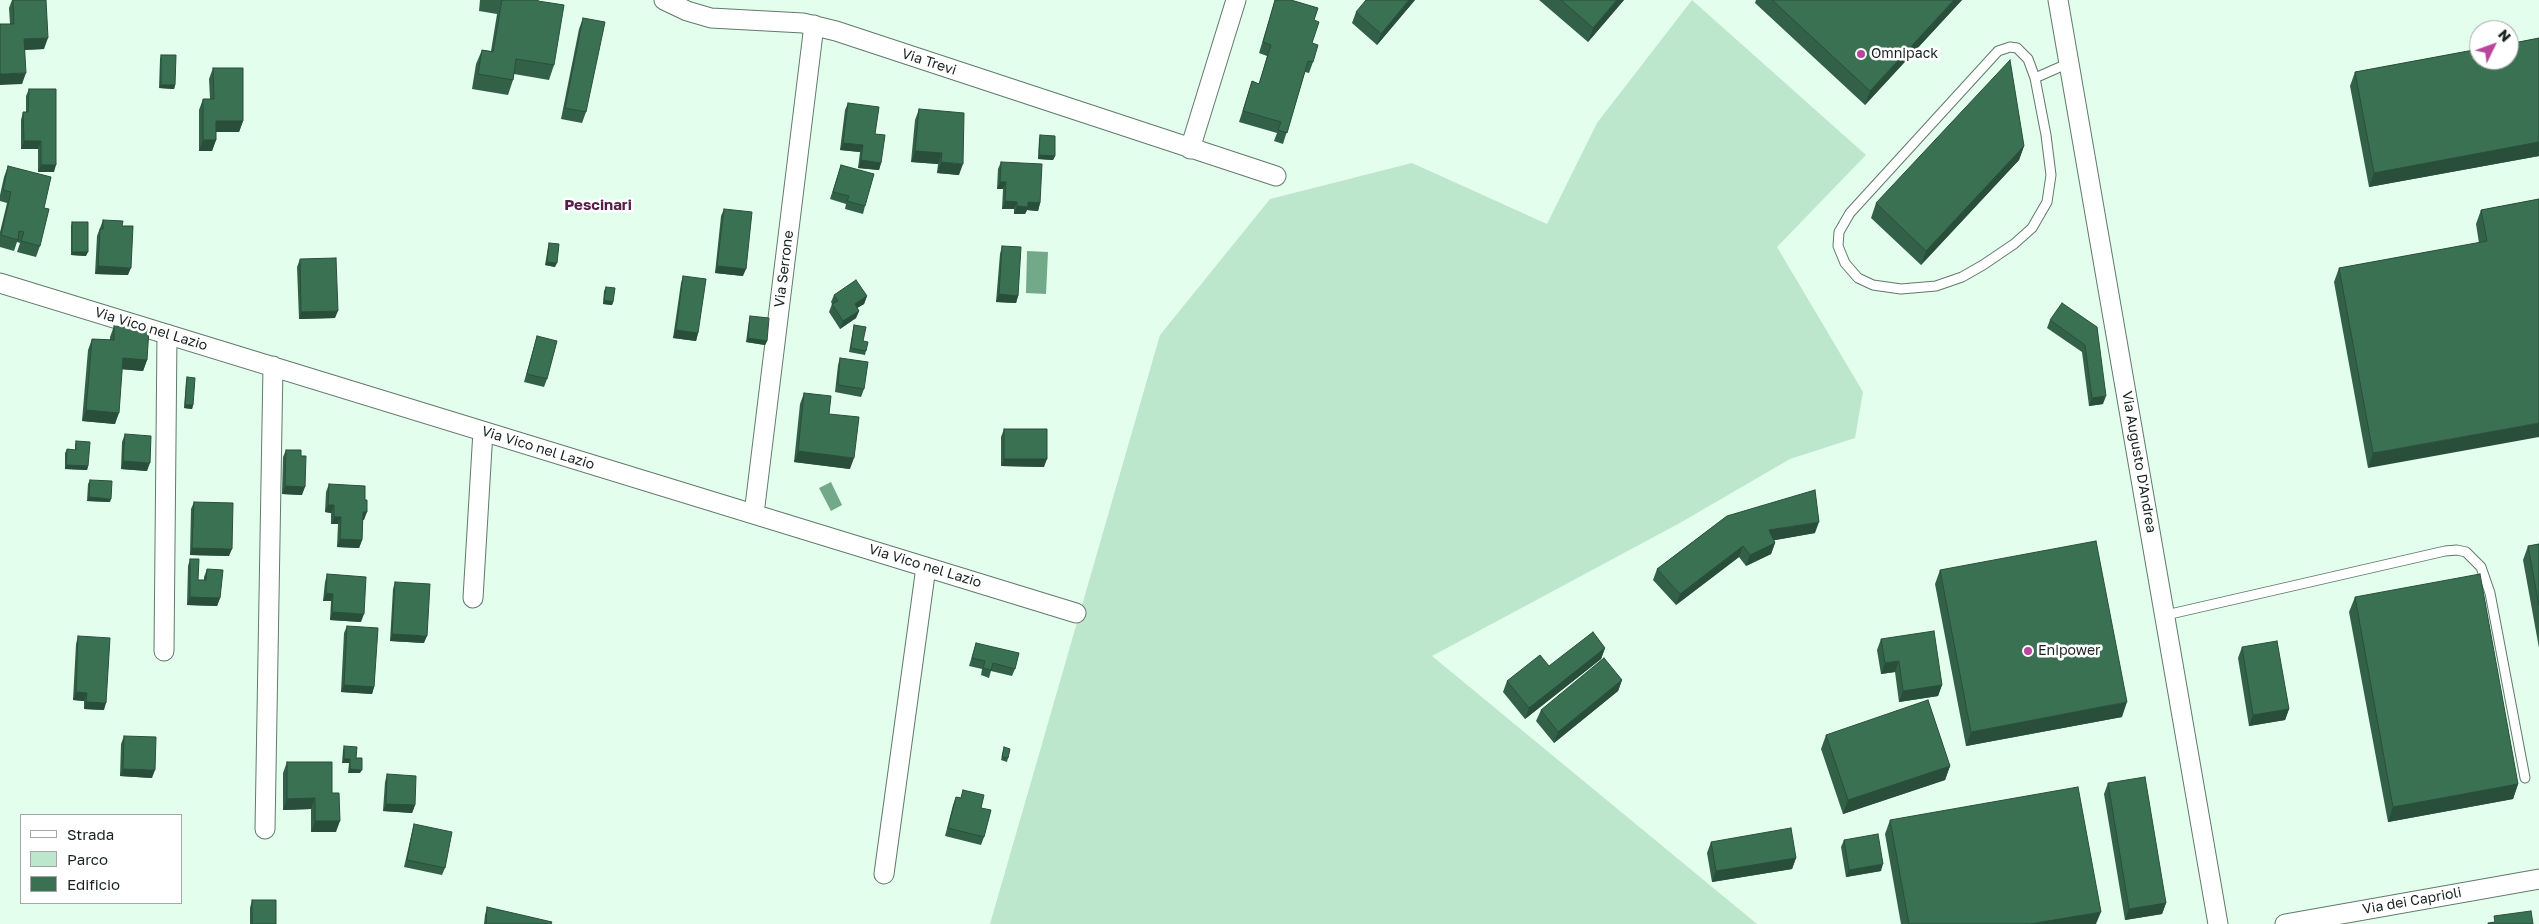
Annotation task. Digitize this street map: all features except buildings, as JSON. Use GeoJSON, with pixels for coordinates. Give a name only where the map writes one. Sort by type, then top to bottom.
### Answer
{"type":"FeatureCollection","features":[{"type":"Feature","properties":{"kind":"street","name":"Via Trevi"},"geometry":{"type":"LineString","coordinates":[[664,0],[687,11],[711,18],[814,25],[856,37],[1276,176]]}},
{"type":"Feature","properties":{"kind":"street"},"geometry":{"type":"LineString","coordinates":[[1190,149],[1236,0]]}},
{"type":"Feature","properties":{"kind":"street","name":"Via Augusto D'Andrea"},"geometry":{"type":"LineString","coordinates":[[2058,0],[2218,924]]}},
{"type":"Feature","properties":{"kind":"street","name":"Via Serrone"},"geometry":{"type":"LineString","coordinates":[[754,514],[814,25]]}},
{"type":"Feature","properties":{"kind":"street","name":"Via Vico nel Lazio"},"geometry":{"type":"LineString","coordinates":[[0,283],[1076,612]]}},
{"type":"Feature","properties":{"kind":"street"},"geometry":{"type":"LineString","coordinates":[[164,651],[167,334]]}},
{"type":"Feature","properties":{"kind":"street"},"geometry":{"type":"LineString","coordinates":[[265,829],[273,366]]}},
{"type":"Feature","properties":{"kind":"street"},"geometry":{"type":"LineString","coordinates":[[473,598],[483,431]]}},
{"type":"Feature","properties":{"kind":"street"},"geometry":{"type":"LineString","coordinates":[[884,874],[926,567]]}},
{"type":"Feature","properties":{"kind":"street","name":"Via dei Caprioli"},"geometry":{"type":"LineString","coordinates":[[2285,924],[2539,879]]}},
{"type":"Feature","properties":{"kind":"lane"},"geometry":{"type":"LineString","coordinates":[[2010,47],[2022,52],[2032,67],[2035,78],[2046,135],[2051,176],[2047,202],[2032,228],[2014,244],[1983,265],[1962,277],[1936,286],[1914,289],[1891,288],[1873,285],[1858,278],[1845,263],[1838,246],[1839,232],[1850,213],[1998,51],[2010,47]]}},
{"type":"Feature","properties":{"kind":"lane"},"geometry":{"type":"LineString","coordinates":[[2035,78],[2069,63]]}},
{"type":"Feature","properties":{"kind":"lane"},"geometry":{"type":"LineString","coordinates":[[2166,615],[2445,551],[2457,550],[2466,552],[2482,567],[2490,593],[2525,778]]}},
{"type":"Feature","properties":{"kind":"green space"},"geometry":{"type":"Polygon","coordinates":[[[1692,0],[1866,155],[1777,247],[1863,392],[1855,438],[1790,459],[1678,524],[1432,656],[1757,924],[990,924],[1160,335],[1270,199],[1412,163],[1547,224],[1597,123],[1692,0]]]}},
{"type":"Feature","properties":{"kind":"shaded area"},"geometry":{"type":"Polygon","coordinates":[[[1027,251],[1048,252],[1046,294],[1026,293],[1027,251]]]}},
{"type":"Feature","properties":{"kind":"shaded area"},"geometry":{"type":"Polygon","coordinates":[[[831,482],[842,505],[831,511],[819,488],[831,482]]]}},
{"type":"Feature","properties":{"kind":"place","name":"Omnipack"},"geometry":{"type":"Point","coordinates":[1861,54]}},
{"type":"Feature","properties":{"kind":"place","name":"Enipower"},"geometry":{"type":"Point","coordinates":[2028,651]}},
{"type":"Feature","properties":{"kind":"district","name":"Pescinari"},"geometry":{"type":"Point","coordinates":[598,205]}}]}
